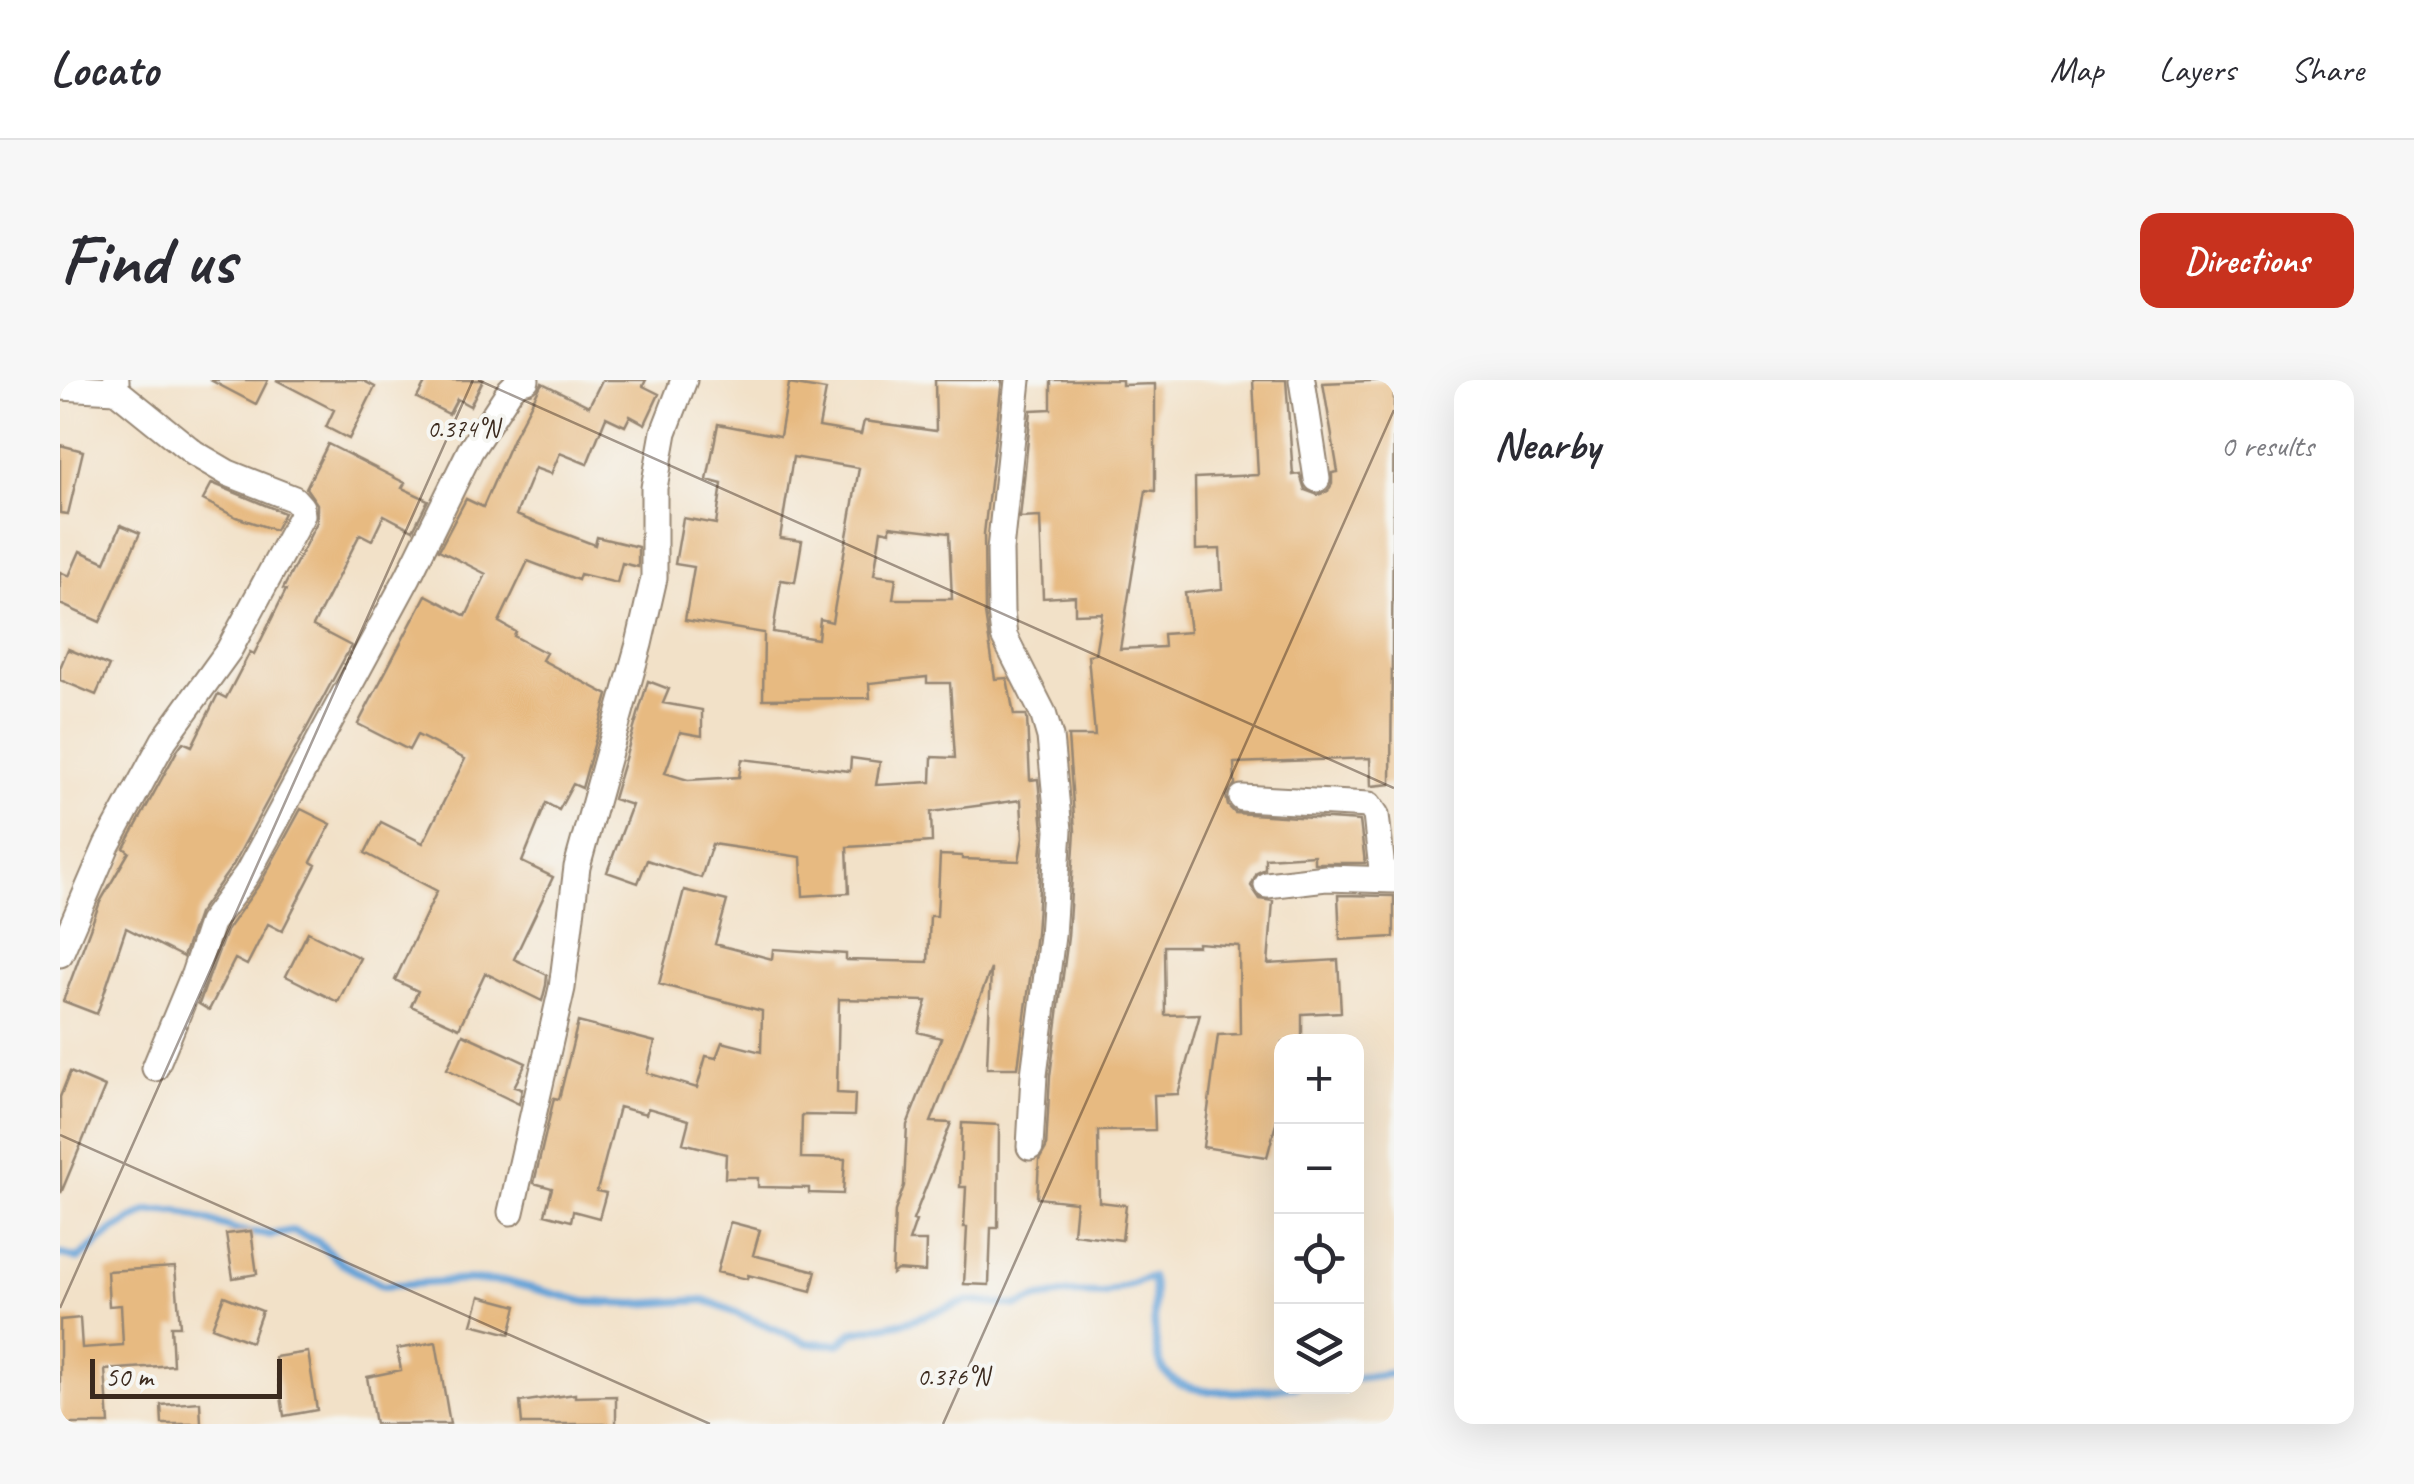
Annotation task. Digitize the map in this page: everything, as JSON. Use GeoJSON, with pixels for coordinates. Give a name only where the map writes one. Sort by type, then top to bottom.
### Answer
{"type":"FeatureCollection","features":[{"type":"Feature","properties":{"kind":"street"},"geometry":{"type":"LineString","coordinates":[[155,1068],[211,923],[256,857],[408,577],[470,451],[510,390],[520,380],[526,380]]}},
{"type":"Feature","properties":{"kind":"street"},"geometry":{"type":"LineString","coordinates":[[511,1212],[562,988],[577,867],[654,578],[654,488],[664,432],[684,380]]}},
{"type":"Feature","properties":{"kind":"street"},"geometry":{"type":"LineString","coordinates":[[1018,380],[1000,550],[1001,612],[1004,636],[1043,714],[1050,737],[1059,830],[1030,1147]]}},
{"type":"Feature","properties":{"kind":"street"},"geometry":{"type":"LineString","coordinates":[[1302,380],[1316,479]]}},
{"type":"Feature","properties":{"kind":"street"},"geometry":{"type":"LineString","coordinates":[[60,386],[116,385],[194,452],[228,473],[294,499],[302,515],[228,650],[164,740],[107,844],[60,954]]}},
{"type":"Feature","properties":{"kind":"street"},"geometry":{"type":"LineString","coordinates":[[1242,798],[1368,805],[1376,816],[1388,879],[1326,878],[1266,885]]}},
{"type":"Feature","properties":{"kind":"building"},"geometry":{"type":"Polygon","coordinates":[[[210,380],[268,380],[256,404],[210,380]]]}},
{"type":"Feature","properties":{"kind":"building"},"geometry":{"type":"Polygon","coordinates":[[[276,380],[362,380],[375,387],[349,439],[326,427],[334,410],[276,380]]]}},
{"type":"Feature","properties":{"kind":"building"},"geometry":{"type":"Polygon","coordinates":[[[418,380],[483,380],[470,406],[457,399],[449,414],[417,398],[425,383],[418,380]]]}},
{"type":"Feature","properties":{"kind":"building"},"geometry":{"type":"Polygon","coordinates":[[[602,380],[646,380],[643,386],[659,394],[645,424],[630,416],[625,426],[606,417],[587,464],[560,453],[551,474],[535,468],[516,515],[595,545],[597,537],[638,547],[638,567],[622,563],[617,583],[580,574],[578,580],[528,561],[499,622],[516,632],[514,636],[546,653],[542,660],[608,695],[582,788],[573,784],[559,810],[546,803],[522,862],[553,877],[514,959],[547,975],[546,985],[542,1001],[485,973],[459,1028],[411,1006],[418,991],[395,980],[437,891],[365,853],[381,822],[423,843],[465,759],[417,735],[409,750],[358,724],[426,595],[466,616],[486,574],[439,550],[466,499],[483,507],[542,383],[589,406],[602,380]]]}},
{"type":"Feature","properties":{"kind":"building"},"geometry":{"type":"Polygon","coordinates":[[[935,380],[1002,380],[984,534],[985,614],[995,679],[1007,678],[1014,715],[1027,718],[1030,780],[1038,779],[1043,830],[1036,934],[1018,1068],[987,1068],[991,969],[931,1122],[951,1123],[913,1220],[916,1221],[909,1241],[926,1241],[925,1272],[897,1270],[892,1274],[895,1211],[904,1186],[907,1125],[941,1038],[918,1032],[927,1001],[839,999],[837,1093],[855,1094],[854,1116],[802,1115],[801,1158],[845,1159],[843,1194],[809,1193],[809,1188],[758,1187],[758,1178],[725,1178],[726,1154],[683,1143],[689,1120],[648,1108],[646,1114],[619,1107],[597,1191],[606,1193],[599,1218],[573,1211],[571,1221],[545,1214],[552,1188],[534,1183],[554,1098],[559,1099],[578,1022],[655,1042],[647,1073],[697,1088],[706,1056],[716,1058],[722,1042],[761,1052],[762,1011],[659,984],[684,890],[727,901],[715,944],[772,959],[773,949],[846,954],[846,960],[928,962],[930,916],[937,916],[940,855],[1019,861],[1023,838],[1021,800],[931,812],[932,842],[847,847],[849,893],[803,896],[801,857],[712,844],[701,878],[647,860],[638,883],[607,872],[632,805],[613,799],[648,681],[669,689],[663,703],[702,710],[702,736],[680,732],[665,773],[688,780],[739,777],[742,759],[850,771],[851,758],[880,762],[876,785],[931,782],[932,757],[955,758],[950,683],[927,683],[927,677],[869,683],[870,698],[763,699],[764,633],[685,620],[694,567],[675,564],[683,518],[716,524],[722,484],[707,480],[718,424],[780,436],[789,384],[826,390],[819,427],[861,434],[864,421],[936,431],[935,380]],[[793,457],[780,538],[802,541],[795,582],[781,580],[773,632],[818,639],[820,619],[832,622],[859,468],[793,457]],[[890,526],[890,532],[881,530],[874,575],[896,578],[893,599],[952,599],[949,533],[890,526]]]}},
{"type":"Feature","properties":{"kind":"building"},"geometry":{"type":"Polygon","coordinates":[[[1051,380],[1155,384],[1155,491],[1146,490],[1120,649],[1164,647],[1163,634],[1190,632],[1185,593],[1222,589],[1220,549],[1196,550],[1195,478],[1258,475],[1253,380],[1286,380],[1293,475],[1300,474],[1305,490],[1318,495],[1328,491],[1332,473],[1338,472],[1323,383],[1394,380],[1391,784],[1371,786],[1370,758],[1234,763],[1235,784],[1226,796],[1235,813],[1360,821],[1365,863],[1314,863],[1314,855],[1265,858],[1265,869],[1257,873],[1251,886],[1260,899],[1273,901],[1268,964],[1338,960],[1341,1012],[1302,1014],[1302,1034],[1274,1034],[1274,1131],[1267,1157],[1203,1147],[1218,1035],[1240,1034],[1239,946],[1164,946],[1165,1015],[1200,1014],[1178,1094],[1154,1095],[1155,1130],[1098,1131],[1099,1202],[1126,1205],[1122,1240],[1073,1234],[1076,1202],[1037,1198],[1039,1160],[1046,1148],[1050,1076],[1068,937],[1075,831],[1068,736],[1095,736],[1088,655],[1095,654],[1102,613],[1075,614],[1075,596],[1043,598],[1040,517],[1020,518],[1031,410],[1051,409],[1051,380]]]}},
{"type":"Feature","properties":{"kind":"building"},"geometry":{"type":"Polygon","coordinates":[[[328,444],[405,483],[402,488],[428,500],[413,530],[384,515],[372,540],[360,534],[313,626],[351,646],[233,865],[198,914],[183,957],[126,928],[97,1014],[63,1001],[100,902],[129,852],[124,848],[178,749],[183,742],[192,746],[218,694],[226,698],[250,652],[254,654],[286,590],[283,589],[317,522],[317,504],[306,488],[328,444]]]}},
{"type":"Feature","properties":{"kind":"building"},"geometry":{"type":"Polygon","coordinates":[[[60,445],[83,451],[68,514],[60,513],[60,445]]]}},
{"type":"Feature","properties":{"kind":"building"},"geometry":{"type":"Polygon","coordinates":[[[212,483],[284,513],[275,530],[203,500],[212,483]]]}},
{"type":"Feature","properties":{"kind":"building"},"geometry":{"type":"Polygon","coordinates":[[[121,525],[140,533],[100,622],[60,604],[60,572],[69,576],[80,551],[105,562],[121,525]]]}},
{"type":"Feature","properties":{"kind":"building"},"geometry":{"type":"Polygon","coordinates":[[[68,649],[109,666],[96,695],[60,680],[68,649]]]}},
{"type":"Feature","properties":{"kind":"building"},"geometry":{"type":"Polygon","coordinates":[[[301,809],[331,824],[311,862],[316,865],[282,931],[268,924],[247,965],[235,959],[209,1010],[199,1004],[226,931],[261,882],[301,809]]]}},
{"type":"Feature","properties":{"kind":"building"},"geometry":{"type":"Polygon","coordinates":[[[1338,895],[1394,896],[1394,937],[1340,940],[1338,895]]]}},
{"type":"Feature","properties":{"kind":"building"},"geometry":{"type":"Polygon","coordinates":[[[308,932],[360,958],[338,1002],[286,976],[308,932]]]}},
{"type":"Feature","properties":{"kind":"building"},"geometry":{"type":"Polygon","coordinates":[[[463,1034],[526,1063],[514,1087],[522,1089],[519,1104],[447,1069],[463,1034]]]}},
{"type":"Feature","properties":{"kind":"building"},"geometry":{"type":"Polygon","coordinates":[[[70,1072],[105,1087],[61,1193],[60,1097],[70,1072]]]}},
{"type":"Feature","properties":{"kind":"building"},"geometry":{"type":"Polygon","coordinates":[[[962,1123],[999,1125],[998,1228],[991,1228],[989,1285],[964,1284],[967,1227],[966,1187],[960,1187],[962,1123]]]}},
{"type":"Feature","properties":{"kind":"building"},"geometry":{"type":"Polygon","coordinates":[[[730,1222],[760,1230],[753,1255],[816,1271],[811,1291],[748,1275],[747,1279],[717,1272],[730,1222]]]}},
{"type":"Feature","properties":{"kind":"building"},"geometry":{"type":"Polygon","coordinates":[[[251,1231],[257,1274],[233,1278],[226,1234],[251,1231]]]}},
{"type":"Feature","properties":{"kind":"building"},"geometry":{"type":"Polygon","coordinates":[[[175,1267],[180,1326],[171,1326],[173,1365],[105,1370],[109,1424],[60,1424],[60,1320],[80,1318],[82,1348],[123,1345],[121,1305],[109,1306],[107,1271],[175,1267]]]}},
{"type":"Feature","properties":{"kind":"building"},"geometry":{"type":"Polygon","coordinates":[[[224,1296],[262,1311],[251,1342],[212,1327],[224,1296]]]}},
{"type":"Feature","properties":{"kind":"building"},"geometry":{"type":"Polygon","coordinates":[[[480,1296],[517,1306],[510,1334],[472,1324],[480,1296]]]}},
{"type":"Feature","properties":{"kind":"building"},"geometry":{"type":"Polygon","coordinates":[[[436,1342],[450,1424],[375,1424],[367,1377],[401,1370],[397,1349],[436,1342]]]}},
{"type":"Feature","properties":{"kind":"building"},"geometry":{"type":"Polygon","coordinates":[[[308,1352],[317,1410],[284,1416],[275,1357],[308,1352]]]}},
{"type":"Feature","properties":{"kind":"building"},"geometry":{"type":"Polygon","coordinates":[[[575,1394],[616,1396],[616,1424],[522,1424],[520,1402],[575,1394]]]}},
{"type":"Feature","properties":{"kind":"building"},"geometry":{"type":"Polygon","coordinates":[[[200,1402],[201,1424],[162,1424],[161,1405],[200,1402]]]}},
{"type":"Feature","properties":{"kind":"waterway"},"geometry":{"type":"LineString","coordinates":[[60,1254],[78,1259],[114,1230],[148,1211],[178,1211],[240,1231],[270,1235],[292,1231],[317,1241],[341,1263],[383,1286],[467,1280],[508,1282],[586,1302],[705,1300],[808,1343],[839,1344],[853,1332],[905,1322],[968,1301],[1017,1306],[1071,1293],[1103,1294],[1151,1277],[1158,1356],[1166,1373],[1177,1382],[1209,1391],[1274,1389]]}},
{"type":"Feature","properties":{"kind":"waterway"},"geometry":{"type":"LineString","coordinates":[[1364,1377],[1394,1373]]}}]}
